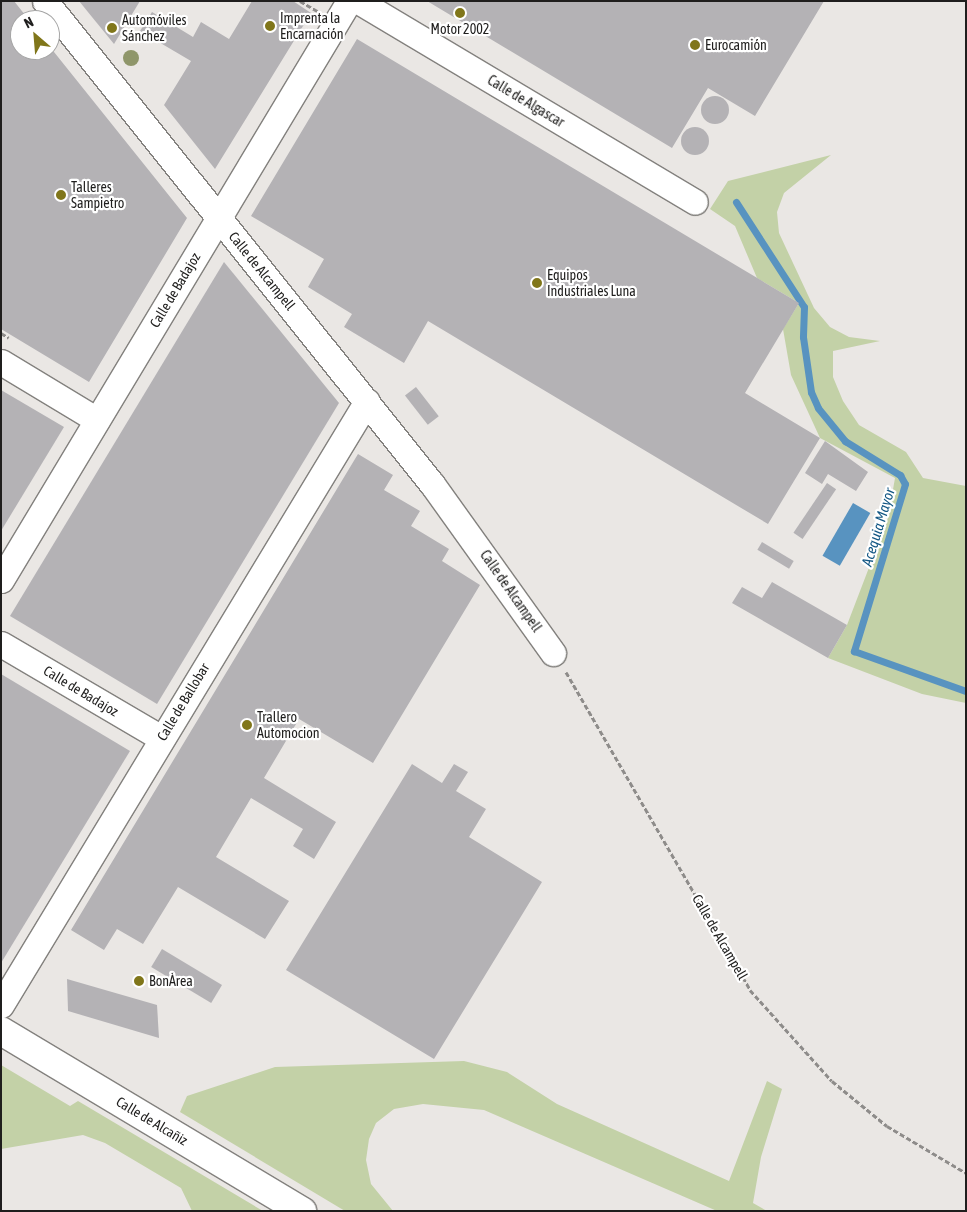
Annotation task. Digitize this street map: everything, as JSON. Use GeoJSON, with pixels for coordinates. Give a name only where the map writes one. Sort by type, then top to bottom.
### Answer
{"type":"FeatureCollection","features":[{"type":"Feature","properties":{"kind":"main road","name":"Calle de Alcañiz"},"geometry":{"type":"LineString","coordinates":[[1,1031],[302,1211]]}},
{"type":"Feature","properties":{"kind":"street","name":"Calle de Alcampell"},"geometry":{"type":"LineString","coordinates":[[45,1],[367,401],[484,552],[554,653]]}},
{"type":"Feature","properties":{"kind":"street","name":"Calle de Badajoz"},"geometry":{"type":"LineString","coordinates":[[1,580],[349,1]]}},
{"type":"Feature","properties":{"kind":"street","name":"Calle de Algascar"},"geometry":{"type":"LineString","coordinates":[[358,1],[695,202]]}},
{"type":"Feature","properties":{"kind":"street"},"geometry":{"type":"LineString","coordinates":[[1,362],[97,420]]}},
{"type":"Feature","properties":{"kind":"street","name":"Calle de Ballobar"},"geometry":{"type":"LineString","coordinates":[[1,1005],[161,738],[367,401]]}},
{"type":"Feature","properties":{"kind":"street","name":"Calle de Badajoz"},"geometry":{"type":"LineString","coordinates":[[1,644],[161,738]]}},
{"type":"Feature","properties":{"kind":"path"},"geometry":{"type":"LineString","coordinates":[[300,1],[317,12],[312,20]]}},
{"type":"Feature","properties":{"kind":"path"},"geometry":{"type":"LineString","coordinates":[[1,334],[17,343]]}},
{"type":"Feature","properties":{"kind":"path","name":"Calle de Alcampell"},"geometry":{"type":"LineString","coordinates":[[554,653],[642,798],[750,990],[832,1081],[887,1126],[966,1173]]}},
{"type":"Feature","properties":{"kind":"green space"},"geometry":{"type":"Polygon","coordinates":[[[831,155],[784,193],[777,212],[779,233],[814,308],[830,327],[849,337],[880,341],[833,351],[833,377],[843,401],[859,425],[906,452],[923,478],[966,486],[966,703],[922,694],[828,658],[847,625],[888,518],[895,478],[820,438],[791,375],[783,329],[799,303],[757,278],[735,226],[710,209],[728,181],[831,155]]]}},
{"type":"Feature","properties":{"kind":"green space"},"geometry":{"type":"Polygon","coordinates":[[[464,1061],[507,1072],[557,1104],[729,1181],[767,1081],[782,1089],[761,1157],[753,1203],[767,1211],[717,1211],[484,1110],[423,1104],[394,1109],[376,1123],[369,1139],[366,1160],[371,1184],[393,1211],[345,1211],[180,1112],[187,1096],[275,1067],[464,1061]]]}},
{"type":"Feature","properties":{"kind":"green space"},"geometry":{"type":"Polygon","coordinates":[[[1,1065],[70,1106],[78,1101],[263,1211],[192,1211],[181,1188],[105,1143],[83,1135],[1,1149],[1,1065]]]}},
{"type":"Feature","properties":{"kind":"water"},"geometry":{"type":"Polygon","coordinates":[[[853,503],[870,513],[840,566],[822,556],[853,503]]]}},
{"type":"Feature","properties":{"kind":"building"},"geometry":{"type":"Polygon","coordinates":[[[1,1],[14,1],[21,10],[10,10],[10,60],[60,59],[187,218],[89,382],[1,329],[1,1]]]}},
{"type":"Feature","properties":{"kind":"building","name":"Automóviles Sánchez"},"geometry":{"type":"Polygon","coordinates":[[[79,1],[140,1],[114,44],[79,1]]]}},
{"type":"Feature","properties":{"kind":"building"},"geometry":{"type":"Polygon","coordinates":[[[252,1],[293,1],[311,13],[215,169],[164,105],[191,61],[140,31],[152,12],[193,37],[201,22],[229,39],[252,1]]]}},
{"type":"Feature","properties":{"kind":"building"},"geometry":{"type":"Polygon","coordinates":[[[427,1],[824,1],[755,116],[708,88],[672,148],[427,1]]]}},
{"type":"Feature","properties":{"kind":"building","name":"Equipos Industriales Luna"},"geometry":{"type":"Polygon","coordinates":[[[357,39],[799,303],[745,393],[820,438],[768,524],[428,321],[404,363],[344,327],[352,314],[308,287],[324,259],[251,216],[357,39]]]}},
{"type":"Feature","properties":{"kind":"building"},"geometry":{"type":"Polygon","coordinates":[[[715,96],[725,100],[729,110],[725,120],[715,124],[705,120],[701,110],[705,100],[715,96]]]}},
{"type":"Feature","properties":{"kind":"building"},"geometry":{"type":"Polygon","coordinates":[[[695,127],[705,131],[709,141],[705,151],[695,155],[685,151],[681,141],[685,131],[695,127]]]}},
{"type":"Feature","properties":{"kind":"building"},"geometry":{"type":"Polygon","coordinates":[[[224,262],[339,403],[157,704],[10,616],[224,262]]]}},
{"type":"Feature","properties":{"kind":"building"},"geometry":{"type":"Polygon","coordinates":[[[416,387],[439,416],[428,425],[405,396],[416,387]]]}},
{"type":"Feature","properties":{"kind":"building"},"geometry":{"type":"Polygon","coordinates":[[[1,390],[64,427],[1,531],[1,390]]]}},
{"type":"Feature","properties":{"kind":"building"},"geometry":{"type":"Polygon","coordinates":[[[825,441],[868,472],[856,491],[828,474],[822,484],[805,473],[825,441]]]}},
{"type":"Feature","properties":{"kind":"building"},"geometry":{"type":"Polygon","coordinates":[[[358,454],[393,475],[384,490],[420,511],[411,526],[449,549],[442,561],[480,585],[373,763],[299,719],[264,778],[336,822],[314,859],[293,846],[303,829],[251,798],[216,857],[289,901],[265,939],[178,887],[143,944],[117,929],[104,950],[71,930],[358,454]]]}},
{"type":"Feature","properties":{"kind":"building"},"geometry":{"type":"Polygon","coordinates":[[[827,483],[836,489],[803,539],[793,533],[827,483]]]}},
{"type":"Feature","properties":{"kind":"building"},"geometry":{"type":"Polygon","coordinates":[[[762,542],[794,561],[789,569],[757,550],[762,542]]]}},
{"type":"Feature","properties":{"kind":"building"},"geometry":{"type":"Polygon","coordinates":[[[772,582],[847,625],[828,658],[732,603],[742,587],[762,598],[772,582]]]}},
{"type":"Feature","properties":{"kind":"building"},"geometry":{"type":"Polygon","coordinates":[[[1,674],[130,751],[1,963],[1,674]]]}},
{"type":"Feature","properties":{"kind":"building"},"geometry":{"type":"Polygon","coordinates":[[[412,764],[442,783],[454,764],[468,772],[456,791],[486,809],[469,837],[542,882],[434,1059],[286,970],[412,764]]]}},
{"type":"Feature","properties":{"kind":"building"},"geometry":{"type":"Polygon","coordinates":[[[162,949],[222,985],[211,1003],[151,967],[162,949]]]}},
{"type":"Feature","properties":{"kind":"building"},"geometry":{"type":"Polygon","coordinates":[[[67,979],[157,1005],[159,1038],[68,1011],[67,979]]]}},
{"type":"Feature","properties":{"kind":"waterway","name":"Acequia Mayor"},"geometry":{"type":"LineString","coordinates":[[736,202],[804,307],[803,337],[811,392],[818,408],[845,441],[900,475],[905,484],[854,651],[966,691]]}},
{"type":"Feature","properties":{"kind":"place","name":"Motor 2002"},"geometry":{"type":"Point","coordinates":[460,13]}},
{"type":"Feature","properties":{"kind":"place","name":"Imprenta la Encarnación"},"geometry":{"type":"Point","coordinates":[270,26]}},
{"type":"Feature","properties":{"kind":"place","name":"Automóviles Sánchez"},"geometry":{"type":"Point","coordinates":[112,28]}},
{"type":"Feature","properties":{"kind":"place","name":"Eurocamión"},"geometry":{"type":"Point","coordinates":[695,45]}},
{"type":"Feature","properties":{"kind":"place","name":"Talleres Sampietro"},"geometry":{"type":"Point","coordinates":[61,195]}},
{"type":"Feature","properties":{"kind":"place","name":"Equipos Industriales Luna"},"geometry":{"type":"Point","coordinates":[537,283]}},
{"type":"Feature","properties":{"kind":"place","name":"Trallero Automocion"},"geometry":{"type":"Point","coordinates":[247,725]}},
{"type":"Feature","properties":{"kind":"place","name":"BonÀrea"},"geometry":{"type":"Point","coordinates":[139,981]}}]}
